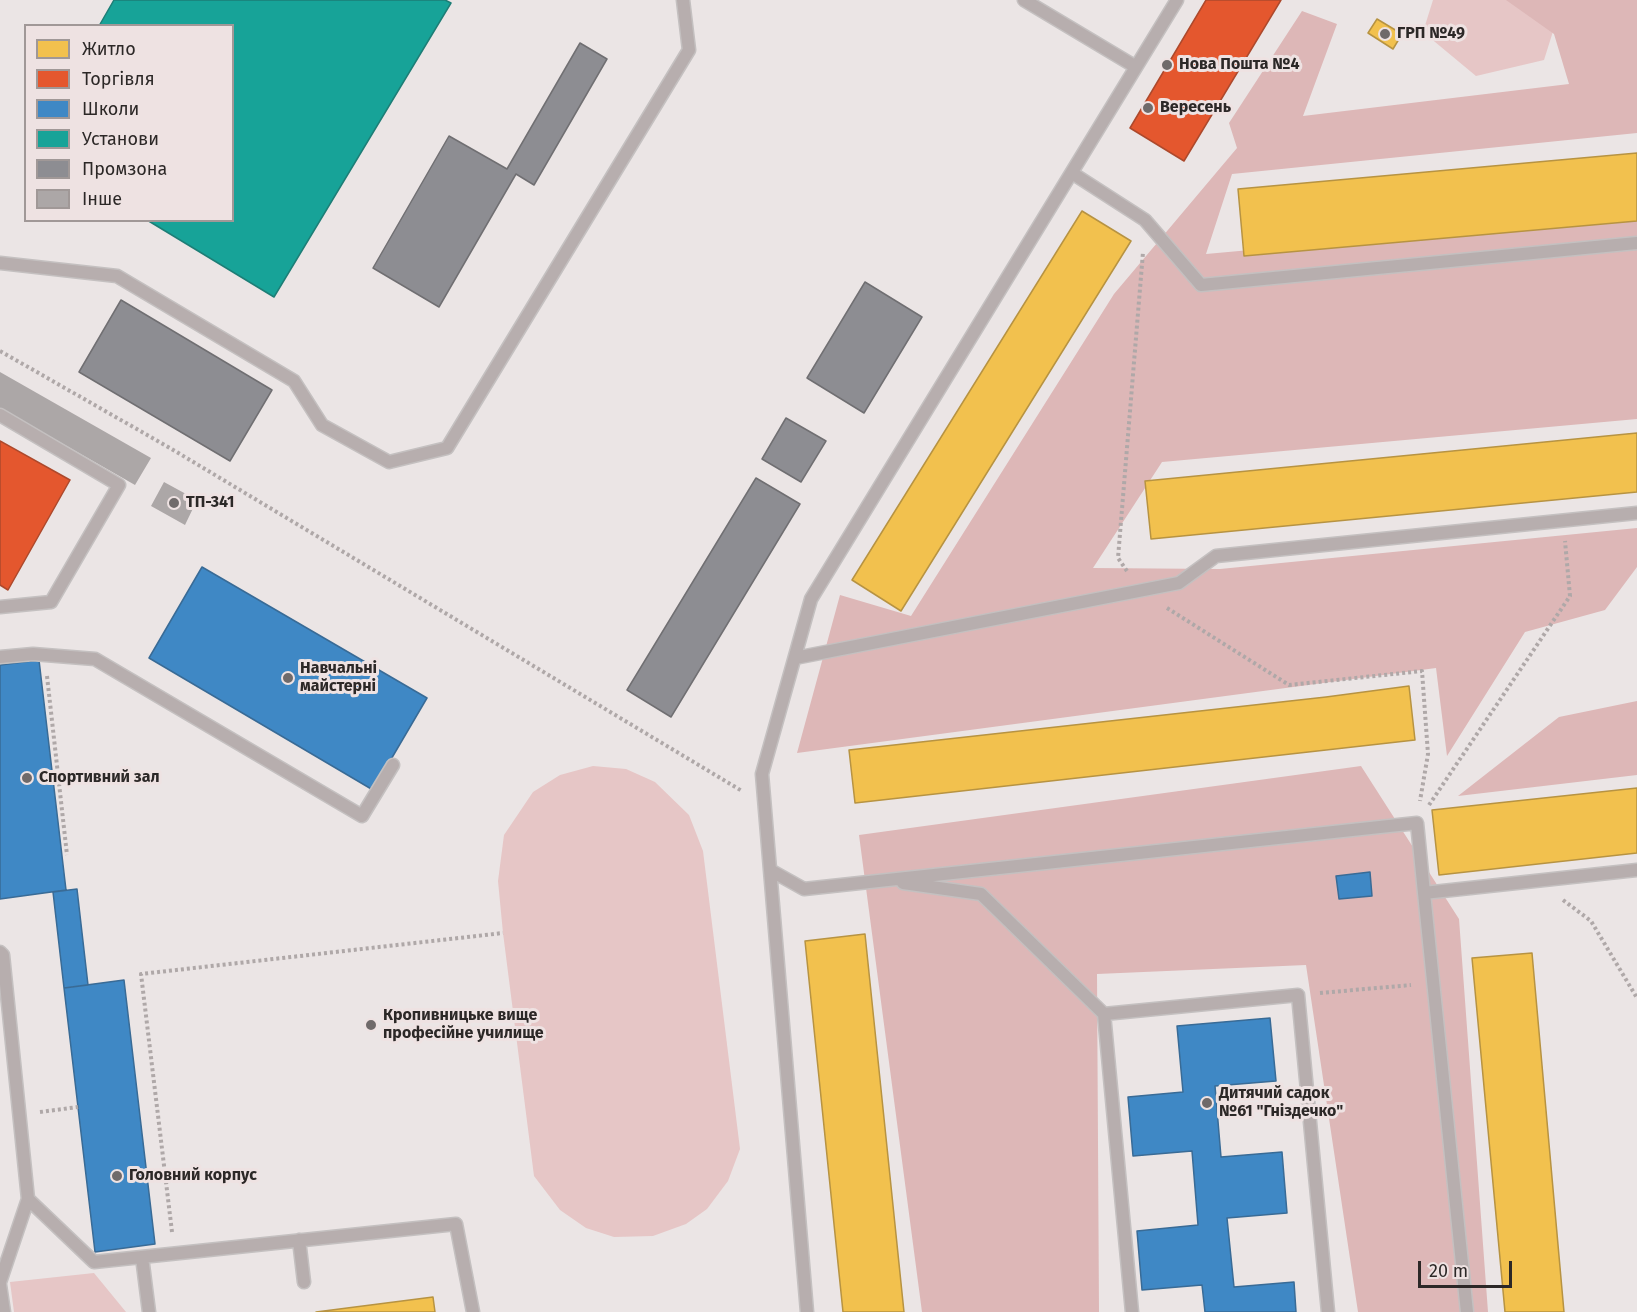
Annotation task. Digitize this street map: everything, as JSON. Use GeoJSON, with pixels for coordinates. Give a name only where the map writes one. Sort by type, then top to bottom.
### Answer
{"type":"FeatureCollection","features":[{"type":"Feature","properties":{"kind":"lane"},"geometry":{"type":"LineString","coordinates":[[0,263],[117,276],[294,381],[322,425],[390,462],[447,448],[689,50],[683,0]]}},
{"type":"Feature","properties":{"kind":"lane"},"geometry":{"type":"LineString","coordinates":[[1024,0],[1136,68]]}},
{"type":"Feature","properties":{"kind":"lane"},"geometry":{"type":"LineString","coordinates":[[807,1312],[762,774],[811,599],[1177,0]]}},
{"type":"Feature","properties":{"kind":"lane"},"geometry":{"type":"LineString","coordinates":[[1072,173],[1145,220],[1201,285],[1637,243]]}},
{"type":"Feature","properties":{"kind":"lane"},"geometry":{"type":"LineString","coordinates":[[0,415],[119,485],[51,602],[0,607]]}},
{"type":"Feature","properties":{"kind":"lane"},"geometry":{"type":"LineString","coordinates":[[795,658],[1179,583],[1216,555],[1637,513]]}},
{"type":"Feature","properties":{"kind":"lane"},"geometry":{"type":"LineString","coordinates":[[0,657],[33,654],[95,659],[362,816],[393,765]]}},
{"type":"Feature","properties":{"kind":"lane"},"geometry":{"type":"LineString","coordinates":[[770,870],[804,889],[1417,823],[1467,1312]]}},
{"type":"Feature","properties":{"kind":"lane"},"geometry":{"type":"LineString","coordinates":[[1424,893],[1637,870]]}},
{"type":"Feature","properties":{"kind":"lane"},"geometry":{"type":"LineString","coordinates":[[882,880],[981,894],[1104,1014],[1132,1312]]}},
{"type":"Feature","properties":{"kind":"lane"},"geometry":{"type":"LineString","coordinates":[[0,952],[3,955],[28,1199],[0,1283],[4,1312]]}},
{"type":"Feature","properties":{"kind":"lane"},"geometry":{"type":"LineString","coordinates":[[1104,1014],[1298,995],[1328,1312]]}},
{"type":"Feature","properties":{"kind":"lane"},"geometry":{"type":"LineString","coordinates":[[28,1199],[94,1262],[456,1224],[473,1312]]}},
{"type":"Feature","properties":{"kind":"lane"},"geometry":{"type":"LineString","coordinates":[[299,1240],[304,1282]]}},
{"type":"Feature","properties":{"kind":"lane"},"geometry":{"type":"LineString","coordinates":[[141,1257],[149,1312]]}},
{"type":"Feature","properties":{"kind":"path"},"geometry":{"type":"LineString","coordinates":[[1145,220],[1118,558],[1141,591],[1186,622],[1289,685],[1422,671],[1428,754],[1417,823]]}},
{"type":"Feature","properties":{"kind":"path"},"geometry":{"type":"LineString","coordinates":[[0,351],[170,448],[765,805]]}},
{"type":"Feature","properties":{"kind":"path"},"geometry":{"type":"LineString","coordinates":[[1417,823],[1570,596],[1563,520]]}},
{"type":"Feature","properties":{"kind":"path"},"geometry":{"type":"LineString","coordinates":[[45,655],[67,855]]}},
{"type":"Feature","properties":{"kind":"path"},"geometry":{"type":"LineString","coordinates":[[1539,881],[1591,921],[1637,998]]}},
{"type":"Feature","properties":{"kind":"path"},"geometry":{"type":"LineString","coordinates":[[174,1253],[141,974],[503,933]]}},
{"type":"Feature","properties":{"kind":"path"},"geometry":{"type":"LineString","coordinates":[[1298,995],[1433,983]]}},
{"type":"Feature","properties":{"kind":"path"},"geometry":{"type":"LineString","coordinates":[[60,1110],[78,1107]]}},
{"type":"Feature","properties":{"kind":"shaded area"},"geometry":{"type":"Polygon","coordinates":[[[1433,0],[1552,0],[1561,6],[1544,60],[1476,76],[1423,32],[1433,0]]]}},
{"type":"Feature","properties":{"kind":"shaded area"},"geometry":{"type":"Polygon","coordinates":[[[1506,0],[1637,0],[1637,133],[1232,174],[1206,254],[1637,215],[1637,419],[1162,462],[1093,568],[1220,569],[1637,528],[1637,567],[1605,610],[1525,632],[1447,756],[1436,668],[797,753],[840,595],[911,616],[1114,294],[1237,148],[1229,123],[1302,11],[1337,24],[1303,116],[1569,84],[1554,34],[1506,0]]]}},
{"type":"Feature","properties":{"kind":"shaded area"},"geometry":{"type":"Polygon","coordinates":[[[1637,701],[1637,775],[1458,796],[1559,717],[1637,701]]]}},
{"type":"Feature","properties":{"kind":"shaded area"},"geometry":{"type":"Polygon","coordinates":[[[593,766],[626,769],[655,782],[689,815],[703,851],[740,1149],[728,1181],[707,1209],[686,1224],[653,1236],[614,1237],[586,1228],[560,1210],[534,1176],[498,881],[504,835],[533,792],[560,775],[593,766]]]}},
{"type":"Feature","properties":{"kind":"shaded area"},"geometry":{"type":"Polygon","coordinates":[[[1361,766],[1459,919],[1488,1312],[1358,1312],[1306,965],[1097,974],[1099,1312],[922,1312],[859,835],[1361,766]]]}},
{"type":"Feature","properties":{"kind":"shaded area"},"geometry":{"type":"Polygon","coordinates":[[[94,1273],[126,1312],[14,1312],[10,1282],[94,1273]]]}},
{"type":"Feature","properties":{"kind":"building: Житло","name":"ГРП №49"},"geometry":{"type":"Polygon","coordinates":[[[1377,19],[1402,34],[1393,49],[1368,33],[1377,19]]]}},
{"type":"Feature","properties":{"kind":"building: Житло"},"geometry":{"type":"Polygon","coordinates":[[[1637,153],[1637,221],[1244,256],[1238,189],[1637,153]]]}},
{"type":"Feature","properties":{"kind":"building: Житло"},"geometry":{"type":"Polygon","coordinates":[[[1082,211],[1131,241],[901,611],[852,580],[1082,211]]]}},
{"type":"Feature","properties":{"kind":"building: Житло"},"geometry":{"type":"Polygon","coordinates":[[[1637,433],[1637,492],[1151,539],[1145,481],[1637,433]]]}},
{"type":"Feature","properties":{"kind":"building: Житло"},"geometry":{"type":"Polygon","coordinates":[[[1409,686],[1415,740],[855,803],[849,750],[1409,686]]]}},
{"type":"Feature","properties":{"kind":"building: Житло"},"geometry":{"type":"Polygon","coordinates":[[[1637,788],[1637,853],[1439,875],[1432,810],[1637,788]]]}},
{"type":"Feature","properties":{"kind":"building: Житло"},"geometry":{"type":"Polygon","coordinates":[[[865,934],[904,1312],[843,1312],[805,941],[865,934]]]}},
{"type":"Feature","properties":{"kind":"building: Житло"},"geometry":{"type":"Polygon","coordinates":[[[1532,953],[1564,1312],[1505,1312],[1472,958],[1532,953]]]}},
{"type":"Feature","properties":{"kind":"building: Житло"},"geometry":{"type":"Polygon","coordinates":[[[433,1297],[435,1312],[316,1312],[433,1297]]]}},
{"type":"Feature","properties":{"kind":"building: Торгівля"},"geometry":{"type":"Polygon","coordinates":[[[1206,0],[1281,0],[1184,161],[1130,128],[1206,0]]]}},
{"type":"Feature","properties":{"kind":"building: Торгівля"},"geometry":{"type":"Polygon","coordinates":[[[0,441],[70,480],[8,590],[0,585],[0,441]]]}},
{"type":"Feature","properties":{"kind":"building: Школи","name":"Навчальні майстерні"},"geometry":{"type":"Polygon","coordinates":[[[202,567],[427,698],[373,790],[149,658],[202,567]]]}},
{"type":"Feature","properties":{"kind":"building: Школи","name":"Спортивний зал"},"geometry":{"type":"Polygon","coordinates":[[[39,660],[66,890],[0,899],[0,665],[39,660]]]}},
{"type":"Feature","properties":{"kind":"building: Школи"},"geometry":{"type":"Polygon","coordinates":[[[1370,872],[1372,896],[1339,899],[1336,876],[1370,872]]]}},
{"type":"Feature","properties":{"kind":"building: Школи"},"geometry":{"type":"Polygon","coordinates":[[[77,889],[88,985],[64,988],[53,892],[77,889]]]}},
{"type":"Feature","properties":{"kind":"building: Школи","name":"Головний корпус"},"geometry":{"type":"Polygon","coordinates":[[[124,980],[155,1244],[95,1252],[64,988],[124,980]]]}},
{"type":"Feature","properties":{"kind":"building: Школи"},"geometry":{"type":"Polygon","coordinates":[[[1270,1018],[1276,1081],[1215,1086],[1221,1157],[1282,1152],[1287,1213],[1227,1218],[1234,1287],[1294,1282],[1296,1312],[1205,1312],[1202,1285],[1142,1290],[1137,1231],[1198,1225],[1192,1151],[1133,1156],[1128,1097],[1183,1092],[1177,1026],[1270,1018]]]}},
{"type":"Feature","properties":{"kind":"building: Установи"},"geometry":{"type":"Polygon","coordinates":[[[114,0],[445,0],[451,3],[274,297],[150,222],[234,222],[234,24],[100,24],[114,0]]]}},
{"type":"Feature","properties":{"kind":"building: Промзона"},"geometry":{"type":"Polygon","coordinates":[[[580,43],[607,59],[534,185],[516,174],[439,307],[373,268],[449,136],[507,169],[580,43]]]}},
{"type":"Feature","properties":{"kind":"building: Промзона"},"geometry":{"type":"Polygon","coordinates":[[[865,282],[922,317],[864,413],[807,378],[865,282]]]}},
{"type":"Feature","properties":{"kind":"building: Промзона"},"geometry":{"type":"Polygon","coordinates":[[[121,300],[272,390],[230,461],[79,372],[121,300]]]}},
{"type":"Feature","properties":{"kind":"building: Промзона"},"geometry":{"type":"Polygon","coordinates":[[[786,418],[826,441],[801,482],[762,459],[786,418]]]}},
{"type":"Feature","properties":{"kind":"building: Промзона"},"geometry":{"type":"Polygon","coordinates":[[[756,478],[800,504],[671,717],[627,690],[756,478]]]}},
{"type":"Feature","properties":{"kind":"building: Інше"},"geometry":{"type":"Polygon","coordinates":[[[0,372],[151,458],[135,485],[0,408],[0,372]]]}},
{"type":"Feature","properties":{"kind":"building: Інше","name":"ТП-341"},"geometry":{"type":"Polygon","coordinates":[[[164,482],[197,500],[185,525],[151,506],[164,482]]]}},
{"type":"Feature","properties":{"kind":"place","name":"ГРП №49"},"geometry":{"type":"Point","coordinates":[1385,34]}},
{"type":"Feature","properties":{"kind":"place","name":"Нова Пошта №4"},"geometry":{"type":"Point","coordinates":[1167,65]}},
{"type":"Feature","properties":{"kind":"place","name":"Вересень"},"geometry":{"type":"Point","coordinates":[1148,108]}},
{"type":"Feature","properties":{"kind":"place","name":"ТП-341"},"geometry":{"type":"Point","coordinates":[174,503]}},
{"type":"Feature","properties":{"kind":"place","name":"Навчальні майстерні"},"geometry":{"type":"Point","coordinates":[288,678]}},
{"type":"Feature","properties":{"kind":"place","name":"Спортивний зал"},"geometry":{"type":"Point","coordinates":[27,778]}},
{"type":"Feature","properties":{"kind":"place","name":"Кропивницьке вище професійне училище"},"geometry":{"type":"Point","coordinates":[371,1025]}},
{"type":"Feature","properties":{"kind":"place","name":"Дитячий садок №61 \"Гніздечко\""},"geometry":{"type":"Point","coordinates":[1207,1103]}},
{"type":"Feature","properties":{"kind":"place","name":"Головний корпус"},"geometry":{"type":"Point","coordinates":[117,1176]}}]}
